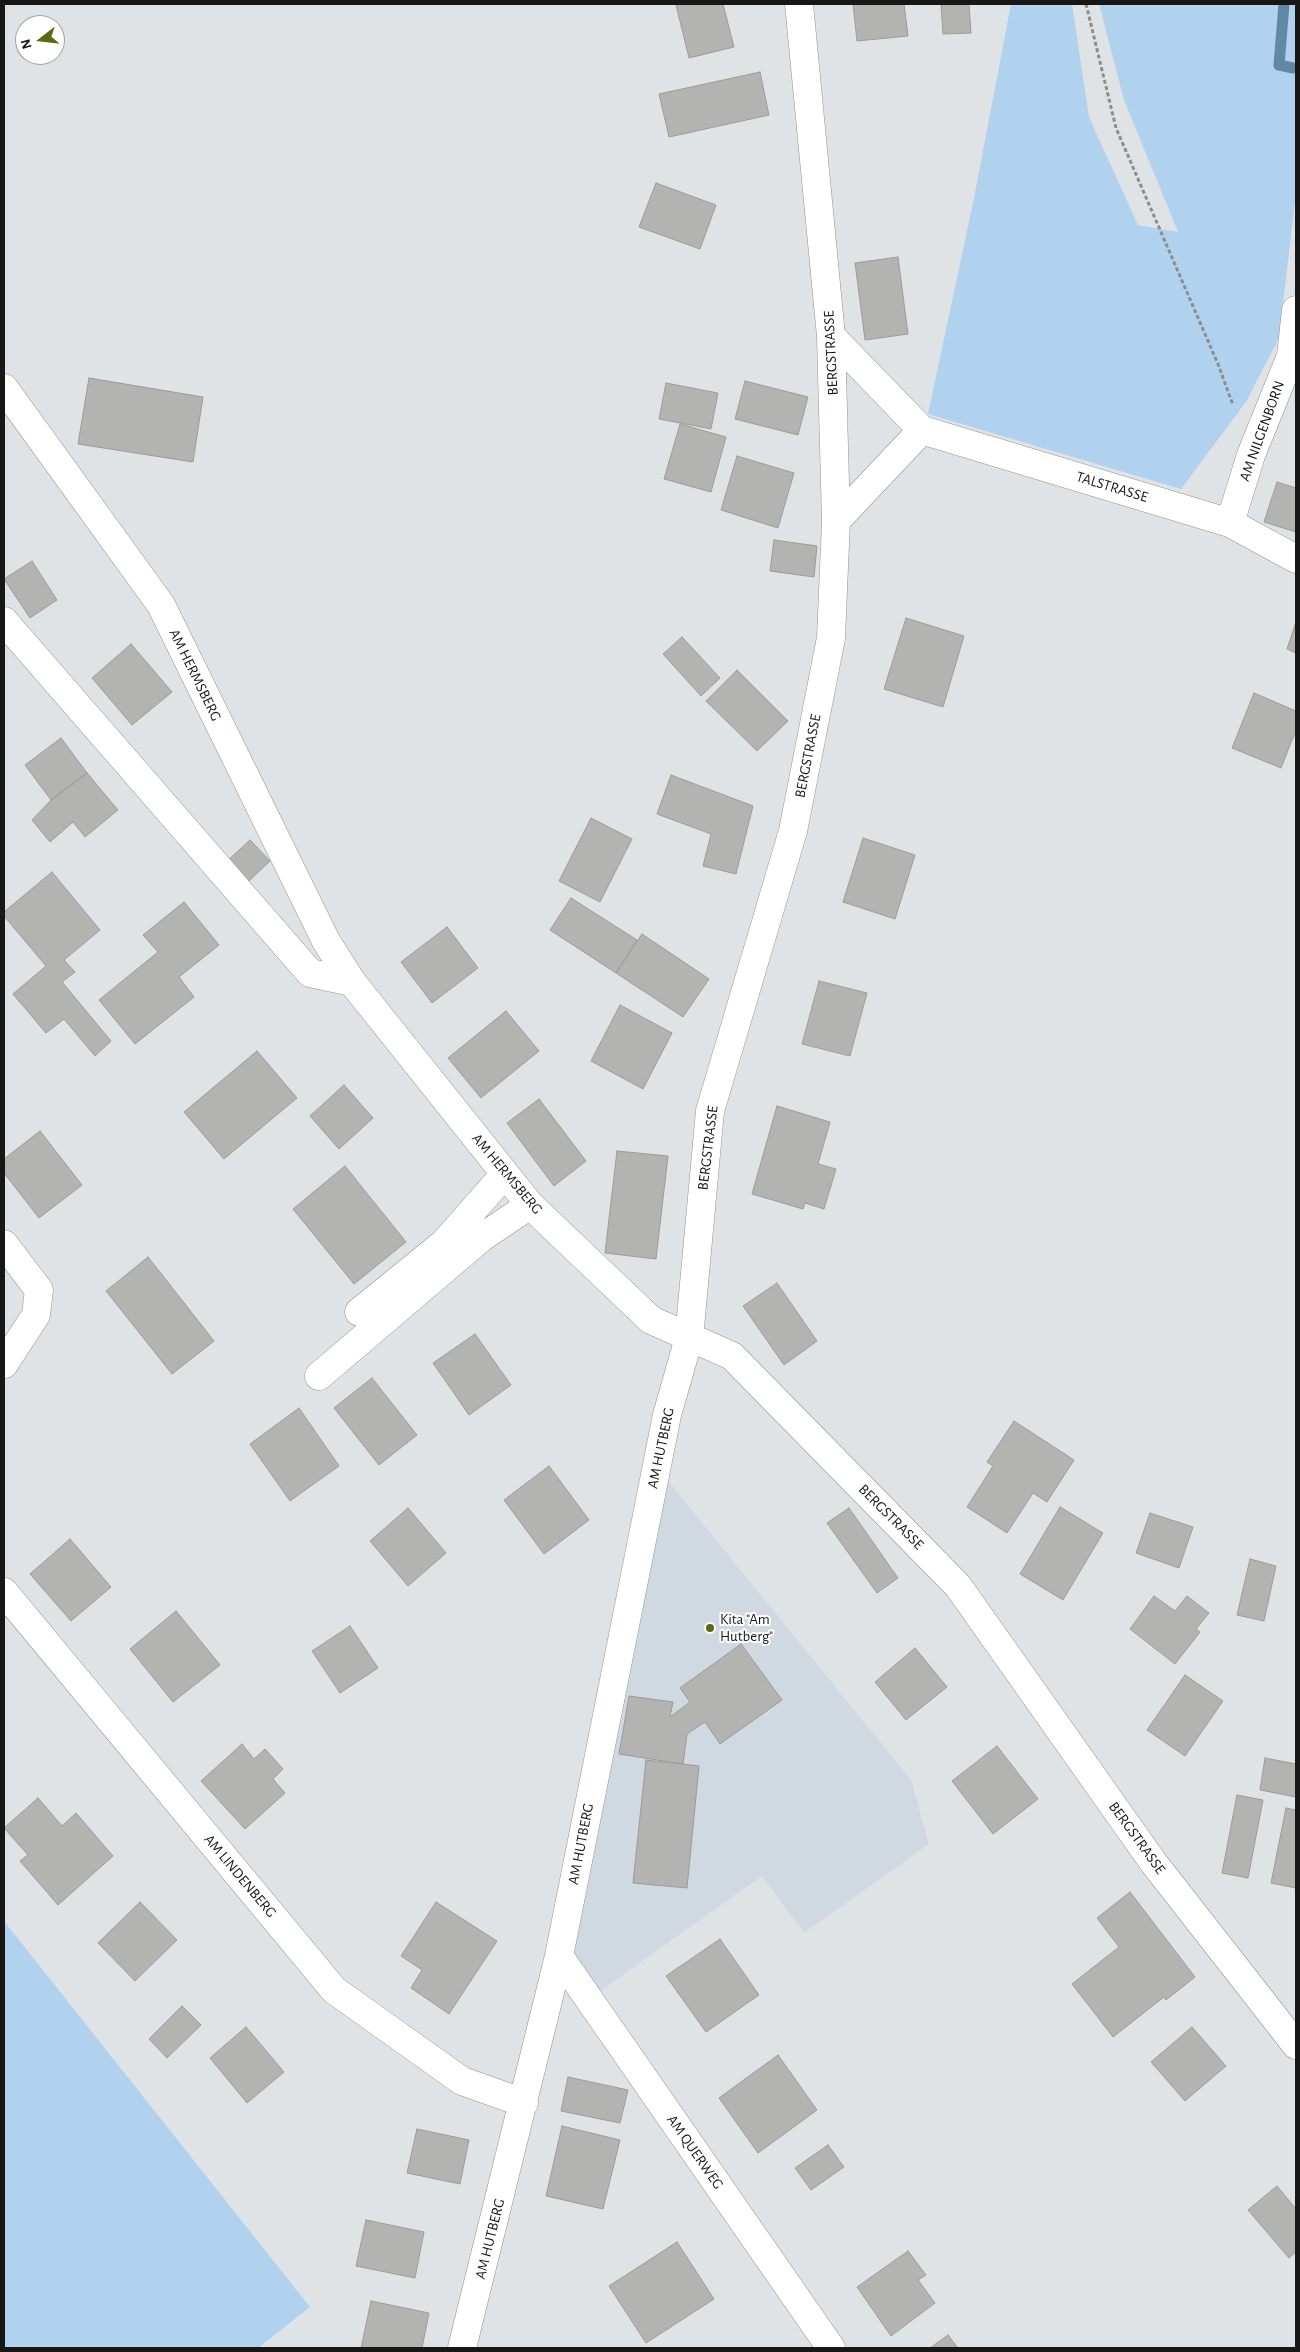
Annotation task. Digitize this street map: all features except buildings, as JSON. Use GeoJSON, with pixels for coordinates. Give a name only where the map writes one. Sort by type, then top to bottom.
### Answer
{"type":"FeatureCollection","features":[{"type":"Feature","properties":{"kind":"street","name":"BERGSTRASSE"},"geometry":{"type":"LineString","coordinates":[[799,4],[831,336],[836,521],[831,638],[793,831],[710,1111],[689,1338],[732,1356],[958,1586],[1153,1862],[1296,2045]]}},
{"type":"Feature","properties":{"kind":"street","name":"AM NILGENBORN"},"geometry":{"type":"LineString","coordinates":[[1230,523],[1251,455],[1291,356],[1296,310]]}},
{"type":"Feature","properties":{"kind":"street","name":"TALSTRASSE"},"geometry":{"type":"LineString","coordinates":[[831,336],[922,430],[1230,523],[1296,560]]}},
{"type":"Feature","properties":{"kind":"street","name":"AM HERMSBERG"},"geometry":{"type":"LineString","coordinates":[[4,388],[161,606],[326,942],[352,982],[530,1204],[651,1320],[689,1338]]}},
{"type":"Feature","properties":{"kind":"street"},"geometry":{"type":"LineString","coordinates":[[836,521],[922,430]]}},
{"type":"Feature","properties":{"kind":"street"},"geometry":{"type":"LineString","coordinates":[[4,621],[310,974],[352,982]]}},
{"type":"Feature","properties":{"kind":"street"},"geometry":{"type":"LineString","coordinates":[[359,1312],[444,1243],[505,1174]]}},
{"type":"Feature","properties":{"kind":"street"},"geometry":{"type":"LineString","coordinates":[[319,1376],[481,1238],[530,1204]]}},
{"type":"Feature","properties":{"kind":"street"},"geometry":{"type":"LineString","coordinates":[[4,1244],[39,1290],[36,1315],[4,1364]]}},
{"type":"Feature","properties":{"kind":"street","name":"AM HUTBERG"},"geometry":{"type":"LineString","coordinates":[[462,2348],[524,2103],[558,1956],[667,1415],[689,1338]]}},
{"type":"Feature","properties":{"kind":"street","name":"AM LINDENBERG"},"geometry":{"type":"LineString","coordinates":[[4,1592],[334,1990],[462,2081],[524,2103]]}},
{"type":"Feature","properties":{"kind":"street","name":"AM QUERWEG"},"geometry":{"type":"LineString","coordinates":[[558,1956],[831,2348]]}},
{"type":"Feature","properties":{"kind":"path"},"geometry":{"type":"LineString","coordinates":[[1086,4],[1116,128],[1218,364],[1251,455]]}},
{"type":"Feature","properties":{"kind":"shaded area"},"geometry":{"type":"Polygon","coordinates":[[[1011,4],[1072,4],[1089,117],[1138,225],[1178,232],[1124,100],[1099,4],[1296,4],[1296,193],[1279,338],[1246,402],[1181,489],[928,414],[974,198],[1011,4]]]}},
{"type":"Feature","properties":{"kind":"shaded area","name":"Kita \"Am Hutberg\""},"geometry":{"type":"Polygon","coordinates":[[[664,1476],[911,1780],[929,1844],[804,1933],[762,1876],[593,1996],[565,1956],[664,1476]]]}},
{"type":"Feature","properties":{"kind":"shaded area"},"geometry":{"type":"Polygon","coordinates":[[[4,1921],[310,2307],[258,2348],[4,2348],[4,1921]]]}},
{"type":"Feature","properties":{"kind":"waterway"},"geometry":{"type":"LineString","coordinates":[[1284,4],[1279,65],[1293,68]]}},
{"type":"Feature","properties":{"kind":"place","name":"Kita \"Am Hutberg\""},"geometry":{"type":"Point","coordinates":[710,1628]}}]}
